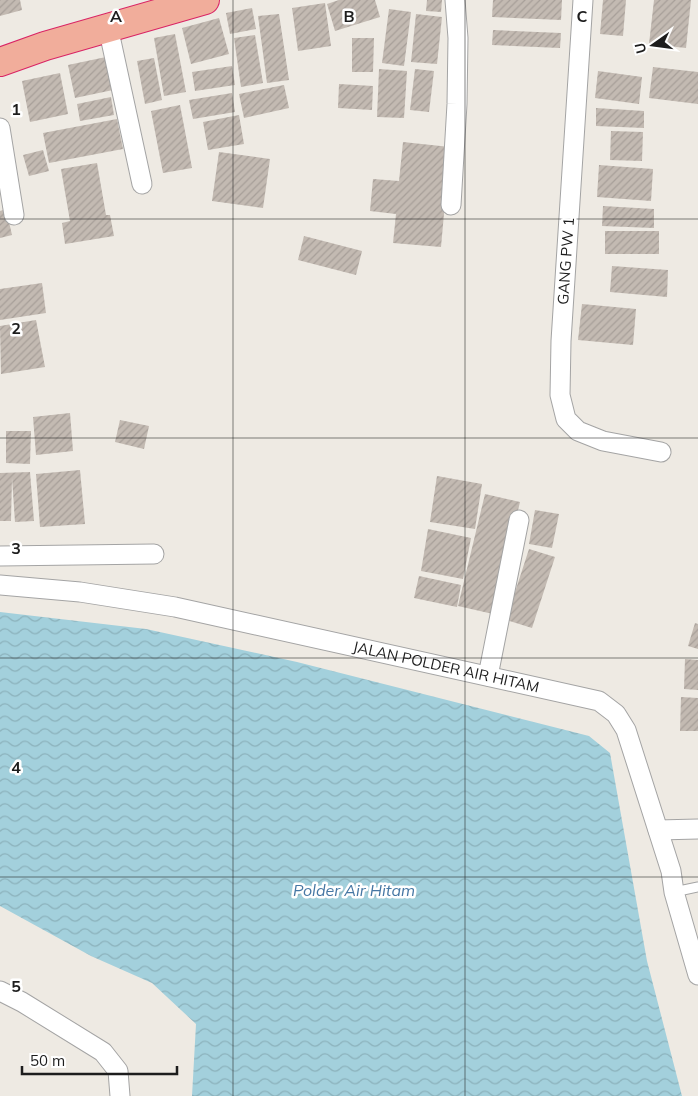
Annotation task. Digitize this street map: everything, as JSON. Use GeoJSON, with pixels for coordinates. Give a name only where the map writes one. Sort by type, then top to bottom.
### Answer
{"type":"FeatureCollection","features":[{"type":"Feature","properties":{"kind":"highway"},"geometry":{"type":"LineString","coordinates":[[0,62],[45,46],[205,0]]}},
{"type":"Feature","properties":{"kind":"street"},"geometry":{"type":"LineString","coordinates":[[451,204],[457,104],[458,38],[455,0]]}},
{"type":"Feature","properties":{"kind":"street","name":"GANG PW 1"},"geometry":{"type":"LineString","coordinates":[[583,0],[561,341],[560,395],[566,420],[578,431],[604,441],[661,452]]}},
{"type":"Feature","properties":{"kind":"street"},"geometry":{"type":"LineString","coordinates":[[108,27],[142,184]]}},
{"type":"Feature","properties":{"kind":"street"},"geometry":{"type":"LineString","coordinates":[[0,128],[14,215]]}},
{"type":"Feature","properties":{"kind":"street"},"geometry":{"type":"LineString","coordinates":[[488,676],[519,520]]}},
{"type":"Feature","properties":{"kind":"street"},"geometry":{"type":"LineString","coordinates":[[0,556],[154,554]]}},
{"type":"Feature","properties":{"kind":"street"},"geometry":{"type":"LineString","coordinates":[[36,556],[36,588]]}},
{"type":"Feature","properties":{"kind":"street","name":"JALAN POLDER AIR HITAM"},"geometry":{"type":"LineString","coordinates":[[0,585],[80,592],[175,607],[599,701],[616,714],[626,730],[671,871],[674,892],[698,975]]}},
{"type":"Feature","properties":{"kind":"street"},"geometry":{"type":"LineString","coordinates":[[658,830],[698,829]]}},
{"type":"Feature","properties":{"kind":"street"},"geometry":{"type":"LineString","coordinates":[[0,991],[22,1002],[103,1052],[118,1071],[120,1096]]}},
{"type":"Feature","properties":{"kind":"lane"},"geometry":{"type":"LineString","coordinates":[[674,892],[698,887]]}},
{"type":"Feature","properties":{"kind":"water","name":"Polder Air Hitam"},"geometry":{"type":"Polygon","coordinates":[[[0,612],[146,629],[297,662],[589,736],[610,753],[647,961],[682,1096],[192,1096],[196,1024],[152,983],[91,956],[0,906],[0,612]]]}},
{"type":"Feature","properties":{"kind":"building"},"geometry":{"type":"Polygon","coordinates":[[[0,0],[20,0],[22,10],[0,16],[0,0]]]}},
{"type":"Feature","properties":{"kind":"building"},"geometry":{"type":"Polygon","coordinates":[[[339,0],[375,0],[380,17],[335,31],[327,4],[339,0]]]}},
{"type":"Feature","properties":{"kind":"building"},"geometry":{"type":"Polygon","coordinates":[[[427,0],[442,0],[441,12],[426,11],[427,0]]]}},
{"type":"Feature","properties":{"kind":"building"},"geometry":{"type":"Polygon","coordinates":[[[493,0],[562,0],[561,20],[492,17],[493,0]]]}},
{"type":"Feature","properties":{"kind":"building"},"geometry":{"type":"Polygon","coordinates":[[[603,0],[626,0],[623,36],[600,34],[603,0]]]}},
{"type":"Feature","properties":{"kind":"building"},"geometry":{"type":"Polygon","coordinates":[[[654,0],[691,0],[686,48],[649,44],[654,0]]]}},
{"type":"Feature","properties":{"kind":"building"},"geometry":{"type":"Polygon","coordinates":[[[325,3],[331,46],[298,51],[292,8],[325,3]]]}},
{"type":"Feature","properties":{"kind":"building"},"geometry":{"type":"Polygon","coordinates":[[[252,8],[256,29],[230,34],[226,13],[252,8]]]}},
{"type":"Feature","properties":{"kind":"building"},"geometry":{"type":"Polygon","coordinates":[[[389,9],[411,12],[404,66],[382,63],[389,9]]]}},
{"type":"Feature","properties":{"kind":"building"},"geometry":{"type":"Polygon","coordinates":[[[279,14],[289,80],[267,83],[258,16],[279,14]]]}},
{"type":"Feature","properties":{"kind":"building"},"geometry":{"type":"Polygon","coordinates":[[[416,14],[442,17],[437,64],[411,62],[416,14]]]}},
{"type":"Feature","properties":{"kind":"building"},"geometry":{"type":"Polygon","coordinates":[[[219,18],[229,54],[191,64],[182,28],[219,18]]]}},
{"type":"Feature","properties":{"kind":"building"},"geometry":{"type":"Polygon","coordinates":[[[493,30],[561,33],[560,48],[492,45],[493,30]]]}},
{"type":"Feature","properties":{"kind":"building"},"geometry":{"type":"Polygon","coordinates":[[[175,34],[186,92],[164,96],[154,38],[175,34]]]}},
{"type":"Feature","properties":{"kind":"building"},"geometry":{"type":"Polygon","coordinates":[[[255,35],[263,83],[241,87],[234,38],[255,35]]]}},
{"type":"Feature","properties":{"kind":"building"},"geometry":{"type":"Polygon","coordinates":[[[352,38],[374,38],[373,72],[352,72],[352,38]]]}},
{"type":"Feature","properties":{"kind":"building"},"geometry":{"type":"Polygon","coordinates":[[[106,57],[113,90],[75,98],[68,65],[106,57]]]}},
{"type":"Feature","properties":{"kind":"building"},"geometry":{"type":"Polygon","coordinates":[[[154,58],[162,100],[145,104],[137,61],[154,58]]]}},
{"type":"Feature","properties":{"kind":"building"},"geometry":{"type":"Polygon","coordinates":[[[232,66],[235,85],[195,91],[192,72],[232,66]]]}},
{"type":"Feature","properties":{"kind":"building"},"geometry":{"type":"Polygon","coordinates":[[[653,67],[698,72],[698,104],[649,98],[653,67]]]}},
{"type":"Feature","properties":{"kind":"building"},"geometry":{"type":"Polygon","coordinates":[[[379,69],[407,71],[404,118],[377,117],[379,69]]]}},
{"type":"Feature","properties":{"kind":"building"},"geometry":{"type":"Polygon","coordinates":[[[415,69],[434,71],[429,112],[410,110],[415,69]]]}},
{"type":"Feature","properties":{"kind":"building"},"geometry":{"type":"Polygon","coordinates":[[[598,71],[642,77],[639,104],[595,98],[598,71]]]}},
{"type":"Feature","properties":{"kind":"building"},"geometry":{"type":"Polygon","coordinates":[[[60,73],[68,114],[30,122],[22,81],[60,73]]]}},
{"type":"Feature","properties":{"kind":"building"},"geometry":{"type":"Polygon","coordinates":[[[339,84],[373,86],[372,110],[338,108],[339,84]]]}},
{"type":"Feature","properties":{"kind":"building"},"geometry":{"type":"Polygon","coordinates":[[[284,85],[289,108],[244,118],[239,94],[284,85]]]}},
{"type":"Feature","properties":{"kind":"building"},"geometry":{"type":"Polygon","coordinates":[[[232,93],[235,112],[193,119],[189,100],[232,93]]]}},
{"type":"Feature","properties":{"kind":"building"},"geometry":{"type":"Polygon","coordinates":[[[111,97],[114,115],[80,121],[77,104],[111,97]]]}},
{"type":"Feature","properties":{"kind":"building"},"geometry":{"type":"Polygon","coordinates":[[[180,105],[192,168],[163,173],[151,111],[180,105]]]}},
{"type":"Feature","properties":{"kind":"building"},"geometry":{"type":"Polygon","coordinates":[[[596,108],[644,111],[644,128],[596,126],[596,108]]]}},
{"type":"Feature","properties":{"kind":"building"},"geometry":{"type":"Polygon","coordinates":[[[239,115],[244,144],[208,150],[203,122],[239,115]]]}},
{"type":"Feature","properties":{"kind":"building"},"geometry":{"type":"Polygon","coordinates":[[[117,119],[123,149],[49,163],[43,133],[117,119]]]}},
{"type":"Feature","properties":{"kind":"building"},"geometry":{"type":"Polygon","coordinates":[[[611,131],[643,132],[642,161],[610,160],[611,131]]]}},
{"type":"Feature","properties":{"kind":"building"},"geometry":{"type":"Polygon","coordinates":[[[403,142],[450,147],[441,247],[393,243],[396,214],[370,211],[373,179],[399,181],[403,142]]]}},
{"type":"Feature","properties":{"kind":"building"},"geometry":{"type":"Polygon","coordinates":[[[43,150],[49,171],[29,176],[23,155],[43,150]]]}},
{"type":"Feature","properties":{"kind":"building"},"geometry":{"type":"Polygon","coordinates":[[[219,152],[270,159],[263,208],[212,201],[219,152]]]}},
{"type":"Feature","properties":{"kind":"building"},"geometry":{"type":"Polygon","coordinates":[[[97,163],[106,215],[110,215],[114,236],[65,244],[62,223],[70,221],[61,169],[97,163]]]}},
{"type":"Feature","properties":{"kind":"building"},"geometry":{"type":"Polygon","coordinates":[[[599,165],[653,169],[651,201],[597,197],[599,165]]]}},
{"type":"Feature","properties":{"kind":"building"},"geometry":{"type":"Polygon","coordinates":[[[603,206],[654,209],[654,228],[602,226],[603,206]]]}},
{"type":"Feature","properties":{"kind":"building"},"geometry":{"type":"Polygon","coordinates":[[[6,209],[12,235],[0,238],[0,211],[6,209]]]}},
{"type":"Feature","properties":{"kind":"building"},"geometry":{"type":"Polygon","coordinates":[[[605,231],[659,231],[659,254],[605,254],[605,231]]]}},
{"type":"Feature","properties":{"kind":"building"},"geometry":{"type":"Polygon","coordinates":[[[304,236],[362,251],[356,275],[298,260],[304,236]]]}},
{"type":"Feature","properties":{"kind":"building"},"geometry":{"type":"Polygon","coordinates":[[[612,266],[668,270],[667,297],[610,292],[612,266]]]}},
{"type":"Feature","properties":{"kind":"building"},"geometry":{"type":"Polygon","coordinates":[[[42,283],[46,313],[0,320],[0,289],[42,283]]]}},
{"type":"Feature","properties":{"kind":"building"},"geometry":{"type":"Polygon","coordinates":[[[582,304],[636,309],[633,345],[578,340],[582,304]]]}},
{"type":"Feature","properties":{"kind":"building"},"geometry":{"type":"Polygon","coordinates":[[[36,320],[45,367],[1,374],[0,326],[36,320]]]}},
{"type":"Feature","properties":{"kind":"building"},"geometry":{"type":"Polygon","coordinates":[[[70,413],[73,451],[36,455],[33,417],[70,413]]]}},
{"type":"Feature","properties":{"kind":"building"},"geometry":{"type":"Polygon","coordinates":[[[120,420],[149,426],[144,449],[115,442],[120,420]]]}},
{"type":"Feature","properties":{"kind":"building"},"geometry":{"type":"Polygon","coordinates":[[[6,431],[31,431],[30,464],[6,463],[6,431]]]}},
{"type":"Feature","properties":{"kind":"building"},"geometry":{"type":"Polygon","coordinates":[[[80,470],[85,524],[40,527],[36,474],[80,470]]]}},
{"type":"Feature","properties":{"kind":"building"},"geometry":{"type":"Polygon","coordinates":[[[30,472],[34,521],[15,522],[12,478],[11,521],[0,521],[0,473],[30,472]]]}},
{"type":"Feature","properties":{"kind":"building"},"geometry":{"type":"Polygon","coordinates":[[[437,476],[482,484],[475,529],[430,522],[437,476]]]}},
{"type":"Feature","properties":{"kind":"building"},"geometry":{"type":"Polygon","coordinates":[[[485,494],[520,502],[493,614],[458,606],[485,494]]]}},
{"type":"Feature","properties":{"kind":"building"},"geometry":{"type":"Polygon","coordinates":[[[535,510],[559,514],[552,548],[529,544],[535,510]]]}},
{"type":"Feature","properties":{"kind":"building"},"geometry":{"type":"Polygon","coordinates":[[[428,529],[471,538],[463,579],[421,571],[428,529]]]}},
{"type":"Feature","properties":{"kind":"building"},"geometry":{"type":"Polygon","coordinates":[[[529,549],[555,557],[532,628],[506,620],[529,549]]]}},
{"type":"Feature","properties":{"kind":"building"},"geometry":{"type":"Polygon","coordinates":[[[419,576],[461,585],[457,607],[414,598],[419,576]]]}},
{"type":"Feature","properties":{"kind":"building"},"geometry":{"type":"Polygon","coordinates":[[[695,623],[698,624],[698,649],[688,646],[695,623]]]}},
{"type":"Feature","properties":{"kind":"building"},"geometry":{"type":"Polygon","coordinates":[[[685,659],[698,660],[698,690],[684,689],[685,659]]]}},
{"type":"Feature","properties":{"kind":"building"},"geometry":{"type":"Polygon","coordinates":[[[681,697],[698,698],[698,731],[680,731],[681,697]]]}}]}
